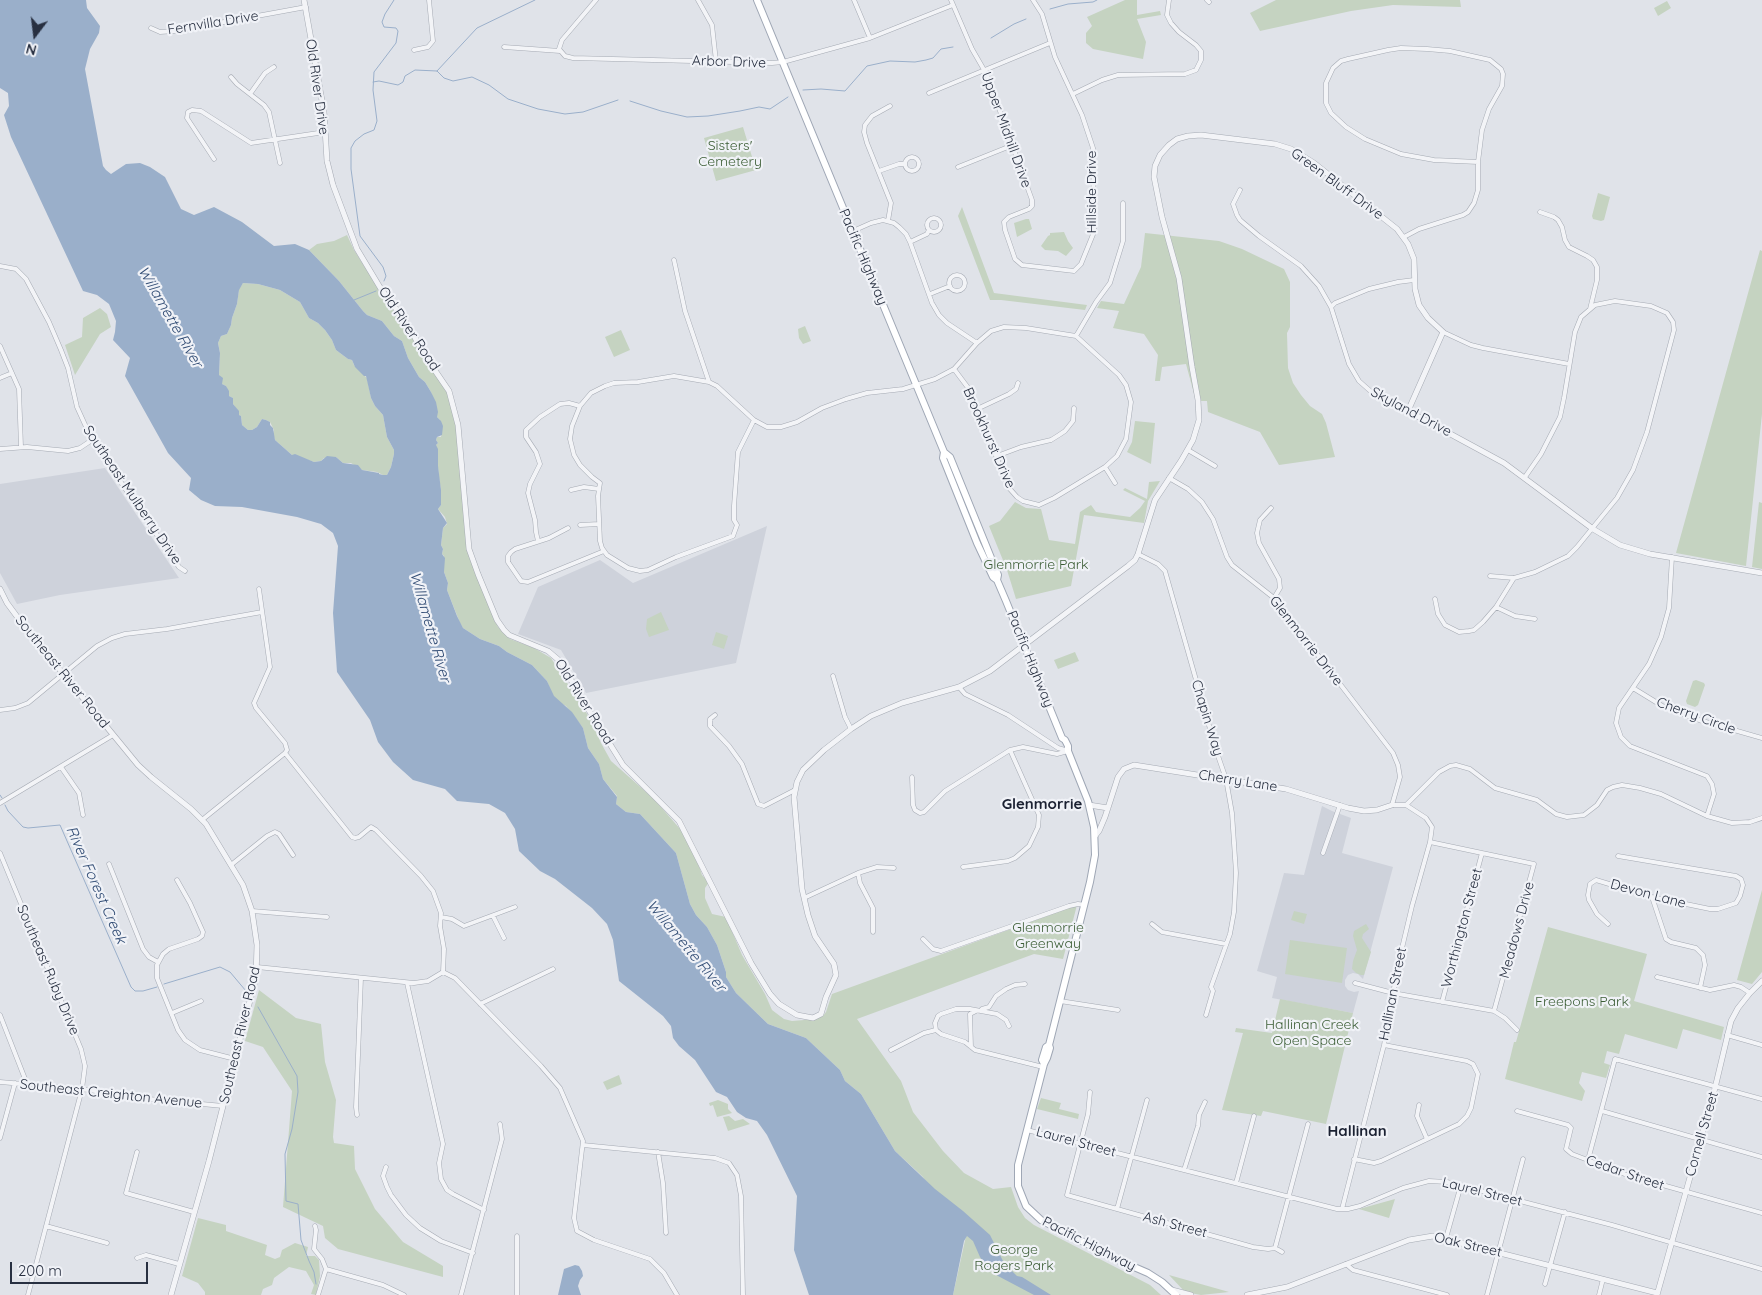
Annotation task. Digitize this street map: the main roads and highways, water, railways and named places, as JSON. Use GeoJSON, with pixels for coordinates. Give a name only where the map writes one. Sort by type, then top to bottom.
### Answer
{"type":"FeatureCollection","features":[{"type":"Feature","properties":{"kind":"main road","name":"Pacific Highway"},"geometry":{"type":"LineString","coordinates":[[757,0],[944,452],[950,457],[973,510],[998,575],[997,580],[1062,738],[1061,742],[1064,748],[1068,750],[1089,805],[1095,836],[1094,865],[1060,1001],[1042,1060],[1043,1065],[1018,1165],[1017,1179],[1022,1199],[1032,1212],[1048,1224],[1118,1260],[1148,1273],[1176,1295]]}},
{"type":"Feature","properties":{"kind":"water","name":"Willamette River"},"geometry":{"type":"Polygon","coordinates":[[[0,0],[86,0],[87,8],[100,26],[99,33],[90,49],[85,69],[103,166],[106,170],[111,174],[126,164],[140,163],[165,177],[181,209],[194,215],[214,207],[242,222],[274,246],[295,244],[309,250],[339,281],[367,315],[382,321],[394,336],[402,341],[408,358],[436,402],[437,417],[443,426],[442,435],[437,437],[436,440],[438,443],[436,445],[438,449],[441,490],[441,505],[438,509],[447,523],[443,528],[441,545],[443,549],[442,554],[445,558],[444,572],[448,583],[447,590],[463,628],[480,639],[499,646],[532,665],[547,681],[554,696],[572,712],[583,728],[588,748],[599,764],[603,779],[617,797],[616,804],[626,812],[640,814],[676,853],[690,904],[696,915],[707,927],[717,945],[726,977],[736,993],[768,1024],[806,1038],[840,1070],[845,1081],[861,1094],[895,1151],[935,1189],[990,1235],[1004,1263],[1017,1276],[1022,1277],[1051,1295],[1034,1295],[998,1276],[986,1266],[973,1241],[967,1236],[964,1241],[953,1295],[809,1295],[794,1250],[797,1196],[767,1135],[757,1121],[746,1118],[737,1112],[727,1097],[716,1092],[695,1060],[673,1038],[671,1026],[663,1016],[619,981],[613,940],[607,924],[592,908],[555,879],[540,871],[519,851],[515,829],[505,813],[489,804],[457,801],[445,789],[413,780],[393,762],[378,742],[370,720],[337,672],[333,613],[338,546],[333,533],[321,524],[297,517],[242,507],[215,506],[201,500],[189,490],[191,478],[168,453],[125,376],[130,358],[113,340],[116,321],[109,304],[97,295],[83,291],[11,137],[4,115],[9,106],[8,93],[0,88],[0,0]],[[243,283],[239,290],[231,325],[227,334],[221,336],[218,343],[220,353],[219,375],[223,378],[222,384],[226,386],[229,396],[233,398],[233,404],[239,411],[242,425],[248,430],[252,430],[257,427],[262,419],[266,420],[270,422],[273,428],[275,440],[292,455],[295,454],[314,462],[321,461],[327,456],[336,457],[343,463],[358,465],[362,470],[387,475],[391,467],[394,450],[387,437],[383,415],[371,398],[366,376],[355,367],[352,360],[336,350],[325,330],[309,318],[300,302],[280,290],[258,284],[243,283]]]}},
{"type":"Feature","properties":{"kind":"water"},"geometry":{"type":"Polygon","coordinates":[[[575,1265],[579,1266],[583,1276],[578,1286],[581,1295],[558,1295],[564,1269],[575,1265]]]}},
{"type":"Feature","properties":{"kind":"waterway"},"geometry":{"type":"LineString","coordinates":[[384,281],[386,276],[383,267],[360,236],[351,169],[351,148],[355,141],[364,134],[374,130],[377,121],[373,90],[374,72],[396,43],[398,31],[396,28],[384,27],[382,22],[394,0]]}},
{"type":"Feature","properties":{"kind":"waterway"},"geometry":{"type":"LineString","coordinates":[[437,71],[477,28],[535,0]]}},
{"type":"Feature","properties":{"kind":"waterway"},"geometry":{"type":"LineString","coordinates":[[1050,9],[1068,4],[1097,0]]}},
{"type":"Feature","properties":{"kind":"waterway"},"geometry":{"type":"LineString","coordinates":[[991,38],[1026,19]]}},
{"type":"Feature","properties":{"kind":"waterway"},"geometry":{"type":"LineString","coordinates":[[803,90],[845,91],[867,66],[890,61],[915,62],[926,60],[933,58],[941,49],[953,47]]}},
{"type":"Feature","properties":{"kind":"waterway"},"geometry":{"type":"LineString","coordinates":[[373,82],[379,81],[398,85],[403,82],[405,76],[415,70],[437,71],[444,78],[453,81],[472,77],[489,85],[508,99],[538,109],[565,114],[583,112],[618,100]]}},
{"type":"Feature","properties":{"kind":"waterway"},"geometry":{"type":"LineString","coordinates":[[630,101],[687,117],[708,116],[759,107],[770,109],[788,97]]}},
{"type":"Feature","properties":{"kind":"waterway"},"geometry":{"type":"LineString","coordinates":[[354,300],[376,291]]}},
{"type":"Feature","properties":{"kind":"waterway","name":"River Forest Creek"},"geometry":{"type":"LineString","coordinates":[[5,805],[23,827],[60,825],[131,987],[135,991],[157,987]]}},
{"type":"Feature","properties":{"kind":"waterway","name":"River Forest Creek"},"geometry":{"type":"LineString","coordinates":[[164,984],[220,967],[230,972],[246,991]]}},
{"type":"Feature","properties":{"kind":"waterway","name":"River Forest Creek"},"geometry":{"type":"LineString","coordinates":[[258,1007],[297,1076],[298,1092],[292,1129],[285,1154],[286,1201],[298,1204],[301,1240],[314,1272],[316,1284]]}},
{"type":"Feature","properties":{"kind":"district","name":"Glenmorrie"},"geometry":{"type":"Point","coordinates":[1042,804]}},
{"type":"Feature","properties":{"kind":"district","name":"Hallinan"},"geometry":{"type":"Point","coordinates":[1357,1131]}},
{"type":"Feature","properties":{"kind":"park label","name":"Sisters' Cemetery"},"geometry":{"type":"Point","coordinates":[730,154]}},
{"type":"Feature","properties":{"kind":"park label","name":"Glenmorrie Park"},"geometry":{"type":"Point","coordinates":[1036,565]}},
{"type":"Feature","properties":{"kind":"park label","name":"Glenmorrie Greenway"},"geometry":{"type":"Point","coordinates":[1048,936]}},
{"type":"Feature","properties":{"kind":"park label","name":"Freepons Park"},"geometry":{"type":"Point","coordinates":[1582,1002]}},
{"type":"Feature","properties":{"kind":"park label","name":"Hallinan Creek Open Space"},"geometry":{"type":"Point","coordinates":[1312,1034]}},
{"type":"Feature","properties":{"kind":"park label","name":"George Rogers Park"},"geometry":{"type":"Point","coordinates":[1014,1258]}}]}
